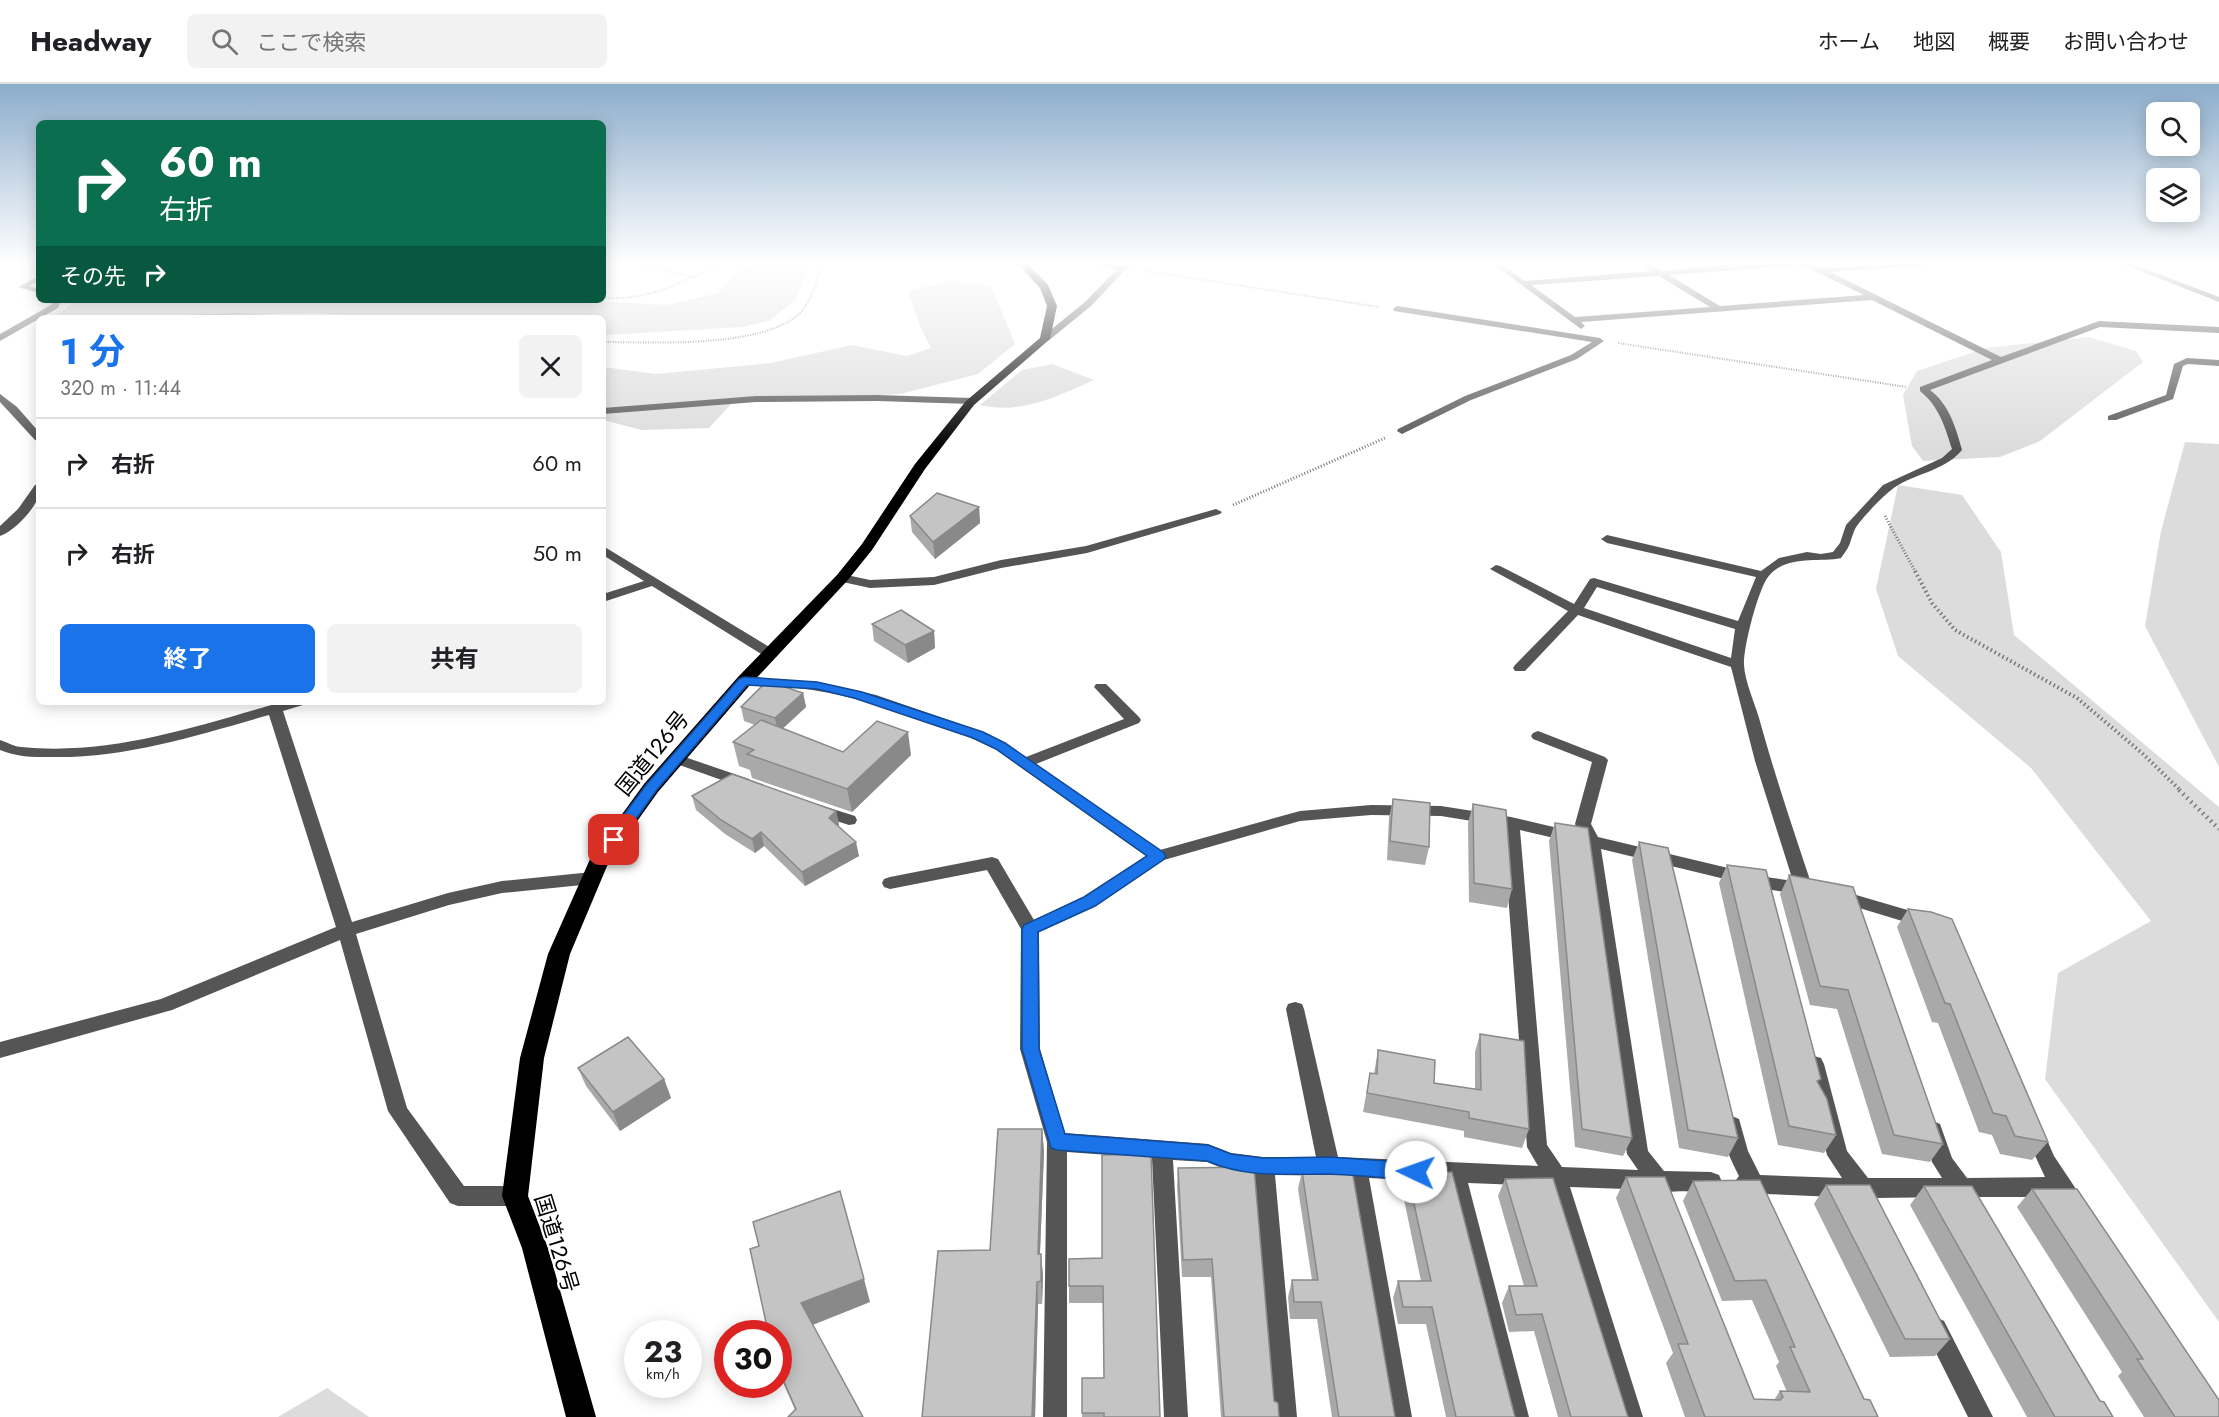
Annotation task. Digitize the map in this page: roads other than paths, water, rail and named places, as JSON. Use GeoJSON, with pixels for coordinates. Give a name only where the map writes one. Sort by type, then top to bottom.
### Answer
{"type":"FeatureCollection","features":[{"type":"Feature","properties":{"kind":"highway"},"geometry":{"type":"LineString","coordinates":[[1045,339],[1048,325]]}},
{"type":"Feature","properties":{"kind":"highway","name":"国道126号"},"geometry":{"type":"LineString","coordinates":[[581,1417],[535,1248],[515,1196],[532,1058],[559,954],[607,848],[651,788],[744,681],[842,578],[867,548],[920,467],[972,401],[1045,339]]}},
{"type":"Feature","properties":{"kind":"street"},"geometry":{"type":"LineString","coordinates":[[0,338],[22,325]]}},
{"type":"Feature","properties":{"kind":"street"},"geometry":{"type":"LineString","coordinates":[[1045,339],[1062,325]]}},
{"type":"Feature","properties":{"kind":"street"},"geometry":{"type":"LineString","coordinates":[[1500,325],[1600,341]]}},
{"type":"Feature","properties":{"kind":"street"},"geometry":{"type":"LineString","coordinates":[[1580,325],[1600,341]]}},
{"type":"Feature","properties":{"kind":"street"},"geometry":{"type":"LineString","coordinates":[[1930,325],[2001,361]]}},
{"type":"Feature","properties":{"kind":"street"},"geometry":{"type":"LineString","coordinates":[[1804,889],[1763,761],[1737,665],[1742,627],[1763,575],[1783,561],[1807,556],[1821,558],[1837,555],[1846,544],[1850,527],[1887,487],[1946,460],[1957,450],[1948,421],[1935,397],[1923,389],[2094,325]]}},
{"type":"Feature","properties":{"kind":"street"},"geometry":{"type":"LineString","coordinates":[[2122,325],[2219,330]]}},
{"type":"Feature","properties":{"kind":"street"},"geometry":{"type":"LineString","coordinates":[[1402,431],[1468,398],[1574,357],[1600,341]]}},
{"type":"Feature","properties":{"kind":"street"},"geometry":{"type":"LineString","coordinates":[[2112,418],[2170,397],[2179,364],[2187,361],[2219,363]]}},
{"type":"Feature","properties":{"kind":"street"},"geometry":{"type":"LineString","coordinates":[[0,397],[36,435]]}},
{"type":"Feature","properties":{"kind":"street"},"geometry":{"type":"LineString","coordinates":[[606,411],[756,399],[866,398],[972,401]]}},
{"type":"Feature","properties":{"kind":"street"},"geometry":{"type":"LineString","coordinates":[[0,532],[18,518],[36,493]]}},
{"type":"Feature","properties":{"kind":"street"},"geometry":{"type":"LineString","coordinates":[[842,578],[870,584],[934,581],[1001,564],[1087,549],[1216,512]]}},
{"type":"Feature","properties":{"kind":"street"},"geometry":{"type":"LineString","coordinates":[[1607,539],[1763,575]]}},
{"type":"Feature","properties":{"kind":"street"},"geometry":{"type":"LineString","coordinates":[[606,552],[771,654]]}},
{"type":"Feature","properties":{"kind":"street"},"geometry":{"type":"LineString","coordinates":[[1496,569],[1576,610],[1737,665]]}},
{"type":"Feature","properties":{"kind":"street"},"geometry":{"type":"LineString","coordinates":[[606,597],[652,582]]}},
{"type":"Feature","properties":{"kind":"street"},"geometry":{"type":"LineString","coordinates":[[1520,668],[1576,610],[1594,582],[1742,627]]}},
{"type":"Feature","properties":{"kind":"street"},"geometry":{"type":"LineString","coordinates":[[744,681],[817,686],[871,698],[978,735],[1024,763],[1158,856]]}},
{"type":"Feature","properties":{"kind":"street"},"geometry":{"type":"LineString","coordinates":[[1024,763],[1134,720],[1101,687]]}},
{"type":"Feature","properties":{"kind":"street"},"geometry":{"type":"LineString","coordinates":[[0,745],[17,752],[77,753],[139,744],[289,705]]}},
{"type":"Feature","properties":{"kind":"street"},"geometry":{"type":"LineString","coordinates":[[275,710],[346,930],[398,1112],[458,1196],[515,1196]]}},
{"type":"Feature","properties":{"kind":"street"},"geometry":{"type":"LineString","coordinates":[[1538,735],[1600,760],[1583,824],[1591,840],[1638,1154],[1661,1179],[1669,1201]]}},
{"type":"Feature","properties":{"kind":"street"},"geometry":{"type":"LineString","coordinates":[[676,759],[764,790]]}},
{"type":"Feature","properties":{"kind":"street"},"geometry":{"type":"LineString","coordinates":[[807,805],[849,820]]}},
{"type":"Feature","properties":{"kind":"street"},"geometry":{"type":"LineString","coordinates":[[1030,929],[1090,902],[1158,856],[1300,816],[1371,810],[1441,811],[1511,822],[1766,883],[1856,899],[1938,928]]}},
{"type":"Feature","properties":{"kind":"street"},"geometry":{"type":"LineString","coordinates":[[1511,822],[1537,1147],[1556,1176],[1631,1417]]}},
{"type":"Feature","properties":{"kind":"street"},"geometry":{"type":"LineString","coordinates":[[1671,861],[1676,884]]}},
{"type":"Feature","properties":{"kind":"street"},"geometry":{"type":"LineString","coordinates":[[890,883],[992,863],[1030,929],[1030,1049],[1057,1142],[1055,1417]]}},
{"type":"Feature","properties":{"kind":"street"},"geometry":{"type":"LineString","coordinates":[[0,1050],[165,1005],[346,930],[448,899],[491,889],[592,878]]}},
{"type":"Feature","properties":{"kind":"street"},"geometry":{"type":"LineString","coordinates":[[1766,883],[1772,905]]}},
{"type":"Feature","properties":{"kind":"street"},"geometry":{"type":"LineString","coordinates":[[1856,899],[1863,921]]}},
{"type":"Feature","properties":{"kind":"street"},"geometry":{"type":"LineString","coordinates":[[1295,1009],[1329,1166]]}},
{"type":"Feature","properties":{"kind":"street"},"geometry":{"type":"LineString","coordinates":[[1808,1041],[1838,1155],[1863,1188],[1874,1209]]}},
{"type":"Feature","properties":{"kind":"street"},"geometry":{"type":"LineString","coordinates":[[1727,1104],[1738,1151],[1759,1196]]}},
{"type":"Feature","properties":{"kind":"street"},"geometry":{"type":"LineString","coordinates":[[1925,1107],[1943,1162],[1974,1208]]}},
{"type":"Feature","properties":{"kind":"street"},"geometry":{"type":"LineString","coordinates":[[2028,1118],[2046,1161],[2088,1226]]}},
{"type":"Feature","properties":{"kind":"street"},"geometry":{"type":"LineString","coordinates":[[1057,1142],[1208,1153],[1230,1162],[1263,1166],[1329,1166],[1455,1173],[1661,1179],[1759,1196],[1863,1188],[2062,1187]]}},
{"type":"Feature","properties":{"kind":"street"},"geometry":{"type":"LineString","coordinates":[[1162,1151],[1176,1417]]}},
{"type":"Feature","properties":{"kind":"street"},"geometry":{"type":"LineString","coordinates":[[1263,1166],[1285,1417]]}},
{"type":"Feature","properties":{"kind":"street"},"geometry":{"type":"LineString","coordinates":[[1357,1169],[1400,1417]]}},
{"type":"Feature","properties":{"kind":"street"},"geometry":{"type":"LineString","coordinates":[[1455,1173],[1517,1417]]}},
{"type":"Feature","properties":{"kind":"street"},"geometry":{"type":"LineString","coordinates":[[1928,1313],[1981,1417]]}}]}
